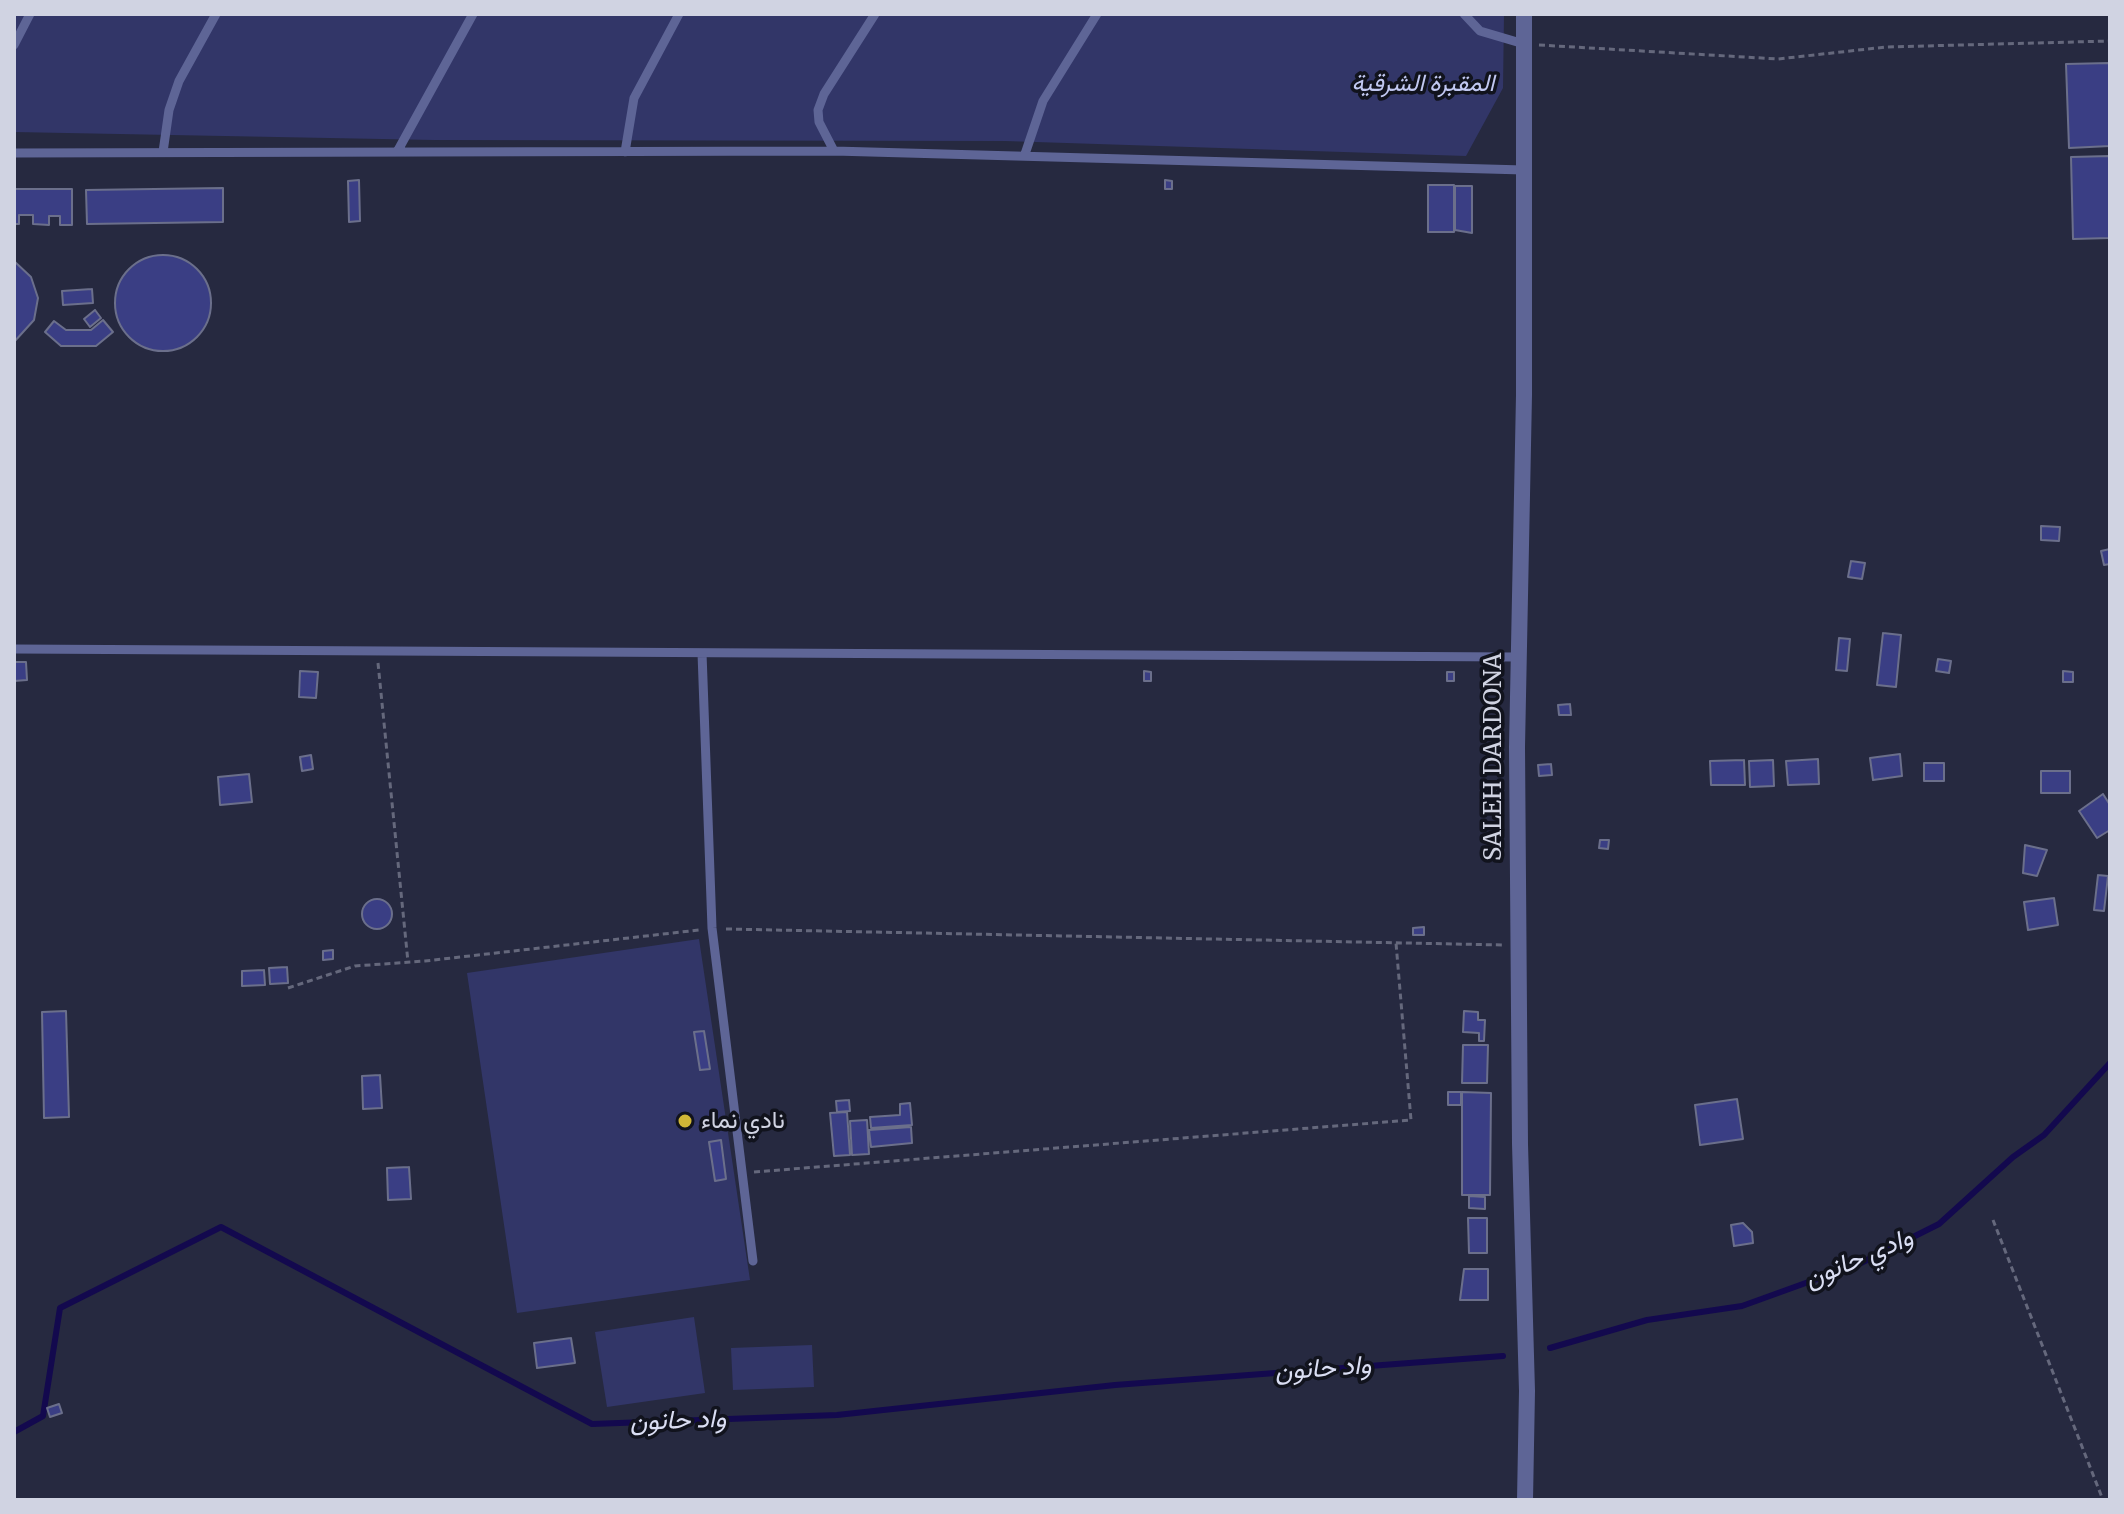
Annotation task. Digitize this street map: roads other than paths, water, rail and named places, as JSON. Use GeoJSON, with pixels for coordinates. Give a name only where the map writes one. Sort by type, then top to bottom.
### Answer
{"type":"FeatureCollection","features":[{"type":"Feature","properties":{"kind":"street","name":"SALEH DARDONA"},"geometry":{"type":"LineString","coordinates":[[1524,14],[1524,395],[1517,657],[1518,945],[1527,1391],[1525,1500]]}},
{"type":"Feature","properties":{"kind":"lane"},"geometry":{"type":"LineString","coordinates":[[14,45],[30,14]]}},
{"type":"Feature","properties":{"kind":"lane"},"geometry":{"type":"LineString","coordinates":[[163,152],[169,110],[179,81],[216,14]]}},
{"type":"Feature","properties":{"kind":"lane"},"geometry":{"type":"LineString","coordinates":[[397,152],[473,14]]}},
{"type":"Feature","properties":{"kind":"lane"},"geometry":{"type":"LineString","coordinates":[[625,152],[634,98],[679,14]]}},
{"type":"Feature","properties":{"kind":"lane"},"geometry":{"type":"LineString","coordinates":[[834,151],[819,122],[818,110],[824,94],[875,14]]}},
{"type":"Feature","properties":{"kind":"lane"},"geometry":{"type":"LineString","coordinates":[[1025,154],[1043,101],[1097,14]]}},
{"type":"Feature","properties":{"kind":"lane"},"geometry":{"type":"LineString","coordinates":[[1464,14],[1480,31],[1524,44]]}},
{"type":"Feature","properties":{"kind":"lane"},"geometry":{"type":"LineString","coordinates":[[14,153],[834,151],[1524,170]]}},
{"type":"Feature","properties":{"kind":"lane"},"geometry":{"type":"LineString","coordinates":[[14,649],[1517,657]]}},
{"type":"Feature","properties":{"kind":"lane"},"geometry":{"type":"LineString","coordinates":[[702,653],[712,928],[753,1261]]}},
{"type":"Feature","properties":{"kind":"waterway","name":"وادي حانون"},"geometry":{"type":"LineString","coordinates":[[1550,1348],[1647,1320],[1742,1306],[1861,1263],[1939,1224],[2013,1157],[2044,1135],[2110,1063]]}},
{"type":"Feature","properties":{"kind":"waterway","name":"واد حانون"},"geometry":{"type":"LineString","coordinates":[[14,1432],[43,1416],[60,1308],[221,1227],[592,1424],[837,1415],[1115,1385],[1503,1356]]}},
{"type":"Feature","properties":{"kind":"place","name":"نادي نماء"},"geometry":{"type":"Point","coordinates":[685,1121]}},
{"type":"Feature","properties":{"kind":"park label","name":"المقبرة الشرقية"},"geometry":{"type":"Point","coordinates":[1423,84]}}]}
